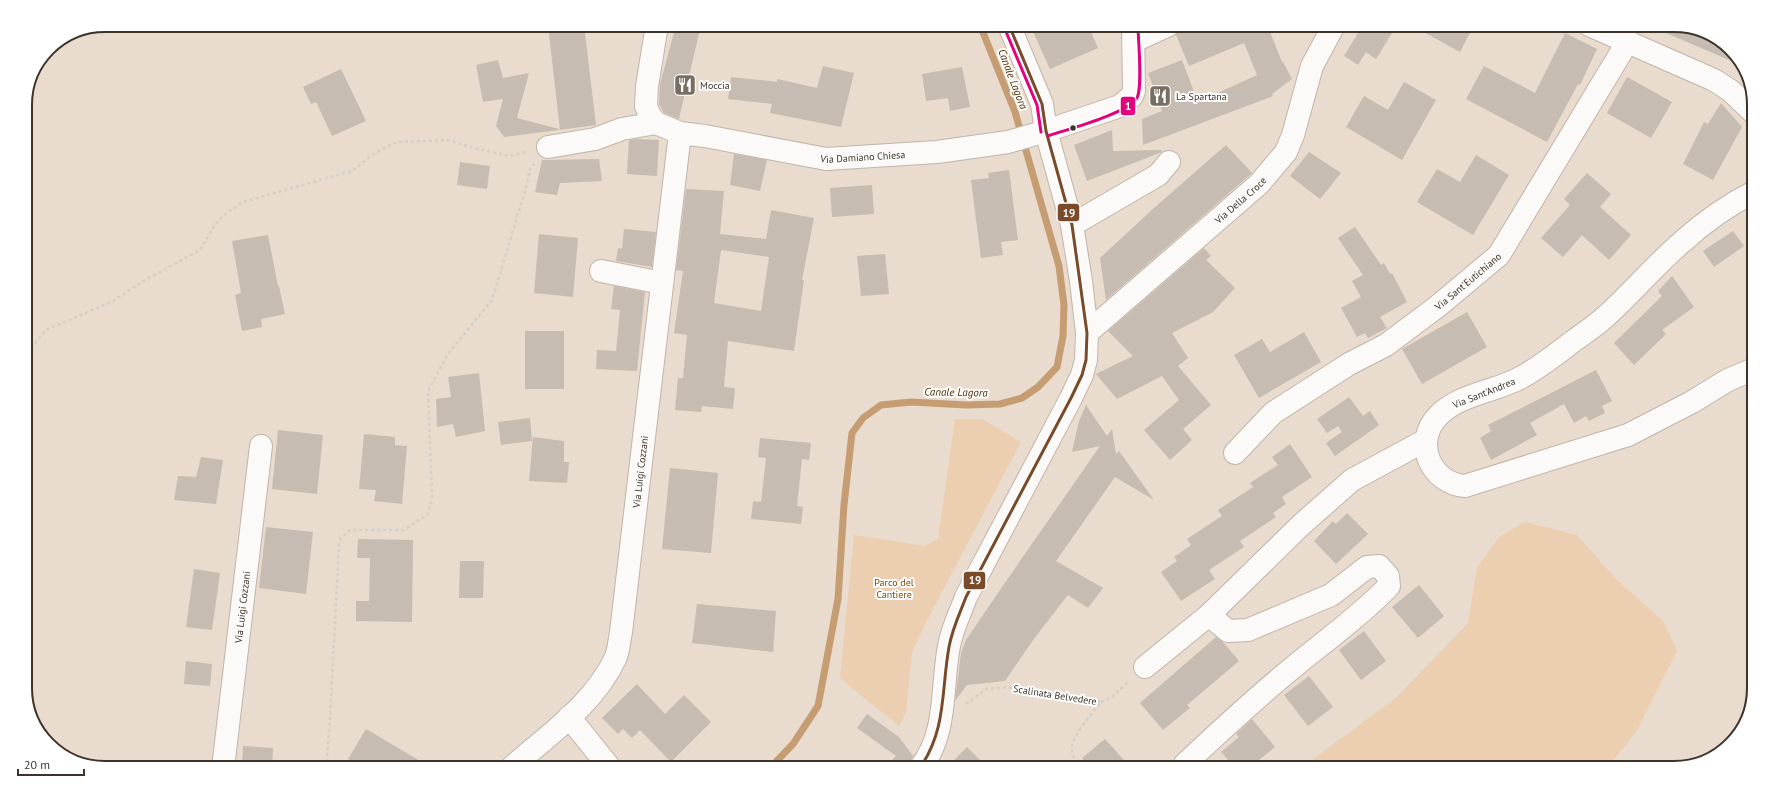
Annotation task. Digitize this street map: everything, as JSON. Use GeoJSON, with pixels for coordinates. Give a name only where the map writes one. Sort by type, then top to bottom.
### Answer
{"type":"FeatureCollection","features":[{"type":"Feature","properties":{"kind":"street"},"geometry":{"type":"LineString","coordinates":[[656,32],[647,86],[646,106],[650,116],[656,123]]}},
{"type":"Feature","properties":{"kind":"street"},"geometry":{"type":"LineString","coordinates":[[926,761],[928,758],[942,715],[949,646],[955,623],[966,596],[1082,375],[1086,360],[1087,333],[1081,281],[1072,225],[1046,131],[1042,104],[1012,32]]}},
{"type":"Feature","properties":{"kind":"street","name":"Via Della Croce"},"geometry":{"type":"LineString","coordinates":[[1087,333],[1259,184],[1286,152],[1293,135],[1312,66],[1330,32]]}},
{"type":"Feature","properties":{"kind":"street"},"geometry":{"type":"LineString","coordinates":[[1606,32],[1714,80],[1731,90],[1747,106]]}},
{"type":"Feature","properties":{"kind":"street","name":"Via Damiano Chiesa"},"geometry":{"type":"LineString","coordinates":[[656,123],[680,133],[705,136],[826,160],[937,152],[1008,142],[1120,106],[1132,96],[1134,91],[1133,33]]}},
{"type":"Feature","properties":{"kind":"street","name":"Via Sant'Eutichiano"},"geometry":{"type":"LineString","coordinates":[[1236,453],[1273,413],[1349,364],[1386,345],[1438,306],[1499,255],[1628,41]]}},
{"type":"Feature","properties":{"kind":"street"},"geometry":{"type":"LineString","coordinates":[[548,147],[595,139],[622,129],[656,123]]}},
{"type":"Feature","properties":{"kind":"street","name":"Via Luigi Cozzani"},"geometry":{"type":"LineString","coordinates":[[519,761],[569,717],[604,679],[616,658],[623,617],[680,133]]}},
{"type":"Feature","properties":{"kind":"street"},"geometry":{"type":"LineString","coordinates":[[1072,225],[1158,175],[1169,162]]}},
{"type":"Feature","properties":{"kind":"street","name":"Via Sant'Andrea"},"geometry":{"type":"LineString","coordinates":[[1426,440],[1428,431],[1438,417],[1448,408],[1464,400],[1519,379],[1544,363],[1603,319],[1682,242],[1715,215],[1747,196]]}},
{"type":"Feature","properties":{"kind":"street"},"geometry":{"type":"LineString","coordinates":[[601,270],[662,283]]}},
{"type":"Feature","properties":{"kind":"street"},"geometry":{"type":"LineString","coordinates":[[1145,667],[1209,616],[1301,525],[1352,480],[1426,440],[1427,451],[1436,472],[1445,480],[1455,485],[1464,486],[1628,435],[1692,402],[1728,380],[1747,372]]}},
{"type":"Feature","properties":{"kind":"street","name":"Via Luigi Cozzani"},"geometry":{"type":"LineString","coordinates":[[224,761],[261,446]]}},
{"type":"Feature","properties":{"kind":"street"},"geometry":{"type":"LineString","coordinates":[[1188,761],[1241,711],[1368,608],[1389,586],[1388,576],[1379,566],[1367,567],[1331,595],[1248,630],[1228,631],[1209,616]]}},
{"type":"Feature","properties":{"kind":"street"},"geometry":{"type":"LineString","coordinates":[[569,717],[604,761]]}},
{"type":"Feature","properties":{"kind":"path"},"geometry":{"type":"LineString","coordinates":[[32,347],[46,330],[112,301],[145,280],[200,250],[214,226],[226,214],[243,202],[352,170],[375,153],[397,142],[449,140],[466,146],[509,156],[548,147]]}},
{"type":"Feature","properties":{"kind":"path"},"geometry":{"type":"LineString","coordinates":[[327,761],[339,544],[341,538],[350,530],[404,530],[428,514],[432,498],[428,391],[448,354],[492,300],[527,184],[530,169],[548,147]]}},
{"type":"Feature","properties":{"kind":"path"},"geometry":{"type":"LineString","coordinates":[[1101,702],[1112,697],[1145,667]]}},
{"type":"Feature","properties":{"kind":"path","name":"Scalinata Belvedere"},"geometry":{"type":"LineString","coordinates":[[962,706],[986,688],[1007,687],[1091,699],[1101,702],[1081,727],[1072,747],[1076,761]]}},
{"type":"Feature","properties":{"kind":"green space","name":"Parco del Cantiere"},"geometry":{"type":"Polygon","coordinates":[[[955,419],[982,419],[1021,442],[923,628],[912,652],[906,713],[899,726],[840,678],[854,535],[924,546],[938,539],[955,419]]]}},
{"type":"Feature","properties":{"kind":"green space"},"geometry":{"type":"Polygon","coordinates":[[[1525,522],[1577,535],[1617,580],[1664,622],[1677,651],[1636,732],[1613,761],[1310,761],[1396,698],[1468,623],[1477,568],[1499,537],[1525,522]]]}},
{"type":"Feature","properties":{"kind":"building"},"geometry":{"type":"Polygon","coordinates":[[[549,32],[585,32],[596,125],[560,130],[549,32]]]}},
{"type":"Feature","properties":{"kind":"building"},"geometry":{"type":"Polygon","coordinates":[[[674,32],[699,32],[679,119],[664,113],[659,104],[660,84],[674,32]]]}},
{"type":"Feature","properties":{"kind":"building"},"geometry":{"type":"Polygon","coordinates":[[[1033,32],[1091,32],[1098,48],[1050,69],[1033,32]]]}},
{"type":"Feature","properties":{"kind":"building"},"geometry":{"type":"Polygon","coordinates":[[[1179,32],[1270,32],[1282,62],[1292,79],[1272,94],[1273,96],[1143,145],[1142,119],[1162,111],[1148,73],[1182,60],[1198,102],[1257,75],[1244,43],[1189,66],[1176,35],[1179,32]]]}},
{"type":"Feature","properties":{"kind":"building"},"geometry":{"type":"Polygon","coordinates":[[[1359,32],[1393,32],[1376,59],[1366,52],[1358,65],[1344,56],[1359,32]]]}},
{"type":"Feature","properties":{"kind":"building"},"geometry":{"type":"Polygon","coordinates":[[[1424,32],[1470,32],[1460,52],[1424,32]]]}},
{"type":"Feature","properties":{"kind":"building"},"geometry":{"type":"Polygon","coordinates":[[[1664,32],[1688,33],[1698,36],[1718,47],[1726,53],[1732,62],[1664,32]]]}},
{"type":"Feature","properties":{"kind":"building"},"geometry":{"type":"Polygon","coordinates":[[[1565,33],[1597,49],[1580,85],[1578,84],[1547,142],[1466,99],[1484,66],[1535,93],[1565,33]]]}},
{"type":"Feature","properties":{"kind":"building"},"geometry":{"type":"Polygon","coordinates":[[[498,60],[503,78],[529,73],[517,118],[559,130],[504,137],[496,126],[503,99],[483,102],[476,65],[498,60]]]}},
{"type":"Feature","properties":{"kind":"building"},"geometry":{"type":"Polygon","coordinates":[[[823,66],[854,73],[841,127],[770,113],[772,104],[728,99],[731,77],[777,82],[777,79],[817,88],[823,66]]]}},
{"type":"Feature","properties":{"kind":"building"},"geometry":{"type":"Polygon","coordinates":[[[962,67],[970,107],[950,111],[948,98],[926,101],[922,74],[962,67]]]}},
{"type":"Feature","properties":{"kind":"building"},"geometry":{"type":"Polygon","coordinates":[[[341,69],[366,121],[332,136],[316,102],[311,104],[303,87],[341,69]]]}},
{"type":"Feature","properties":{"kind":"building"},"geometry":{"type":"Polygon","coordinates":[[[1627,77],[1672,102],[1651,138],[1607,113],[1627,77]]]}},
{"type":"Feature","properties":{"kind":"building"},"geometry":{"type":"Polygon","coordinates":[[[1404,82],[1436,100],[1402,160],[1346,127],[1364,96],[1388,110],[1404,82]]]}},
{"type":"Feature","properties":{"kind":"building"},"geometry":{"type":"Polygon","coordinates":[[[1721,103],[1742,127],[1713,180],[1683,164],[1704,122],[1708,124],[1721,103]]]}},
{"type":"Feature","properties":{"kind":"building"},"geometry":{"type":"Polygon","coordinates":[[[1112,130],[1113,151],[1161,150],[1162,152],[1087,181],[1074,145],[1112,130]]]}},
{"type":"Feature","properties":{"kind":"building"},"geometry":{"type":"Polygon","coordinates":[[[629,140],[659,140],[657,176],[627,174],[629,140]]]}},
{"type":"Feature","properties":{"kind":"building"},"geometry":{"type":"Polygon","coordinates":[[[1226,145],[1252,173],[1106,300],[1100,258],[1226,145]]]}},
{"type":"Feature","properties":{"kind":"building"},"geometry":{"type":"Polygon","coordinates":[[[1309,152],[1341,173],[1320,199],[1290,176],[1309,152]]]}},
{"type":"Feature","properties":{"kind":"building"},"geometry":{"type":"Polygon","coordinates":[[[734,154],[767,160],[760,191],[730,185],[734,154]]]}},
{"type":"Feature","properties":{"kind":"building"},"geometry":{"type":"Polygon","coordinates":[[[1476,155],[1509,175],[1473,235],[1417,202],[1437,169],[1460,182],[1476,155]]]}},
{"type":"Feature","properties":{"kind":"building"},"geometry":{"type":"Polygon","coordinates":[[[599,159],[602,181],[560,183],[557,195],[535,192],[542,160],[599,159]]]}},
{"type":"Feature","properties":{"kind":"building"},"geometry":{"type":"Polygon","coordinates":[[[460,162],[490,166],[487,189],[457,185],[460,162]]]}},
{"type":"Feature","properties":{"kind":"building"},"geometry":{"type":"Polygon","coordinates":[[[1009,170],[1018,240],[1001,242],[1003,255],[981,258],[971,180],[989,178],[988,173],[1009,170]]]}},
{"type":"Feature","properties":{"kind":"building"},"geometry":{"type":"Polygon","coordinates":[[[1587,173],[1611,194],[1600,207],[1631,235],[1609,260],[1582,235],[1563,257],[1541,238],[1570,205],[1564,199],[1587,173]]]}},
{"type":"Feature","properties":{"kind":"building"},"geometry":{"type":"Polygon","coordinates":[[[872,185],[874,214],[832,217],[830,188],[872,185]]]}},
{"type":"Feature","properties":{"kind":"building"},"geometry":{"type":"Polygon","coordinates":[[[686,189],[724,191],[720,234],[766,239],[771,210],[814,218],[802,280],[804,280],[794,351],[728,341],[724,387],[735,388],[733,409],[702,406],[701,412],[675,410],[678,378],[683,378],[687,335],[674,333],[683,271],[676,270],[686,189]],[[721,250],[714,303],[761,311],[769,257],[721,250]]]}},
{"type":"Feature","properties":{"kind":"building"},"geometry":{"type":"Polygon","coordinates":[[[1355,227],[1381,265],[1384,263],[1390,274],[1392,273],[1407,302],[1380,317],[1387,328],[1368,338],[1365,333],[1357,337],[1341,308],[1361,297],[1352,281],[1363,275],[1338,238],[1355,227]]]}},
{"type":"Feature","properties":{"kind":"building"},"geometry":{"type":"Polygon","coordinates":[[[624,229],[656,232],[652,267],[616,261],[618,248],[622,249],[624,229]]]}},
{"type":"Feature","properties":{"kind":"building"},"geometry":{"type":"Polygon","coordinates":[[[1733,231],[1744,246],[1714,267],[1703,251],[1733,231]]]}},
{"type":"Feature","properties":{"kind":"building"},"geometry":{"type":"Polygon","coordinates":[[[539,234],[578,238],[573,297],[534,293],[539,234]]]}},
{"type":"Feature","properties":{"kind":"building"},"geometry":{"type":"Polygon","coordinates":[[[268,235],[285,314],[261,319],[262,327],[242,331],[235,295],[241,293],[232,241],[268,235]]]}},
{"type":"Feature","properties":{"kind":"building"},"geometry":{"type":"Polygon","coordinates":[[[1204,248],[1211,256],[1206,260],[1235,288],[1213,312],[1172,333],[1188,358],[1178,366],[1211,405],[1183,429],[1192,440],[1170,460],[1144,430],[1179,400],[1162,376],[1117,399],[1096,374],[1133,356],[1108,331],[1204,248]]]}},
{"type":"Feature","properties":{"kind":"building"},"geometry":{"type":"Polygon","coordinates":[[[885,254],[889,294],[861,296],[857,256],[885,254]]]}},
{"type":"Feature","properties":{"kind":"building"},"geometry":{"type":"Polygon","coordinates":[[[1672,276],[1694,307],[1662,330],[1666,334],[1634,365],[1614,343],[1662,296],[1658,291],[1672,276]]]}},
{"type":"Feature","properties":{"kind":"building"},"geometry":{"type":"Polygon","coordinates":[[[614,286],[645,292],[637,371],[596,369],[597,350],[616,351],[620,310],[611,309],[614,286]]]}},
{"type":"Feature","properties":{"kind":"building"},"geometry":{"type":"Polygon","coordinates":[[[1467,312],[1487,347],[1422,384],[1402,349],[1467,312]]]}},
{"type":"Feature","properties":{"kind":"building"},"geometry":{"type":"Polygon","coordinates":[[[525,331],[564,331],[564,389],[525,389],[525,331]]]}},
{"type":"Feature","properties":{"kind":"building"},"geometry":{"type":"Polygon","coordinates":[[[1304,332],[1321,362],[1259,398],[1234,355],[1262,339],[1270,352],[1304,332]]]}},
{"type":"Feature","properties":{"kind":"building"},"geometry":{"type":"Polygon","coordinates":[[[1596,370],[1612,401],[1602,406],[1605,413],[1589,421],[1586,416],[1574,423],[1564,404],[1530,423],[1537,435],[1491,460],[1480,438],[1491,431],[1488,425],[1596,370]]]}},
{"type":"Feature","properties":{"kind":"building"},"geometry":{"type":"Polygon","coordinates":[[[479,373],[485,431],[456,437],[453,424],[437,427],[436,399],[451,397],[448,377],[479,373]]]}},
{"type":"Feature","properties":{"kind":"building"},"geometry":{"type":"Polygon","coordinates":[[[1349,397],[1363,416],[1370,411],[1379,425],[1335,456],[1326,443],[1342,432],[1338,426],[1327,433],[1317,419],[1349,397]]]}},
{"type":"Feature","properties":{"kind":"building"},"geometry":{"type":"Polygon","coordinates":[[[1086,405],[1107,436],[1112,429],[1116,454],[1119,451],[1154,500],[1115,477],[1056,561],[1103,588],[1088,608],[1068,595],[1033,640],[1005,681],[967,685],[955,701],[961,653],[966,640],[1100,446],[1072,452],[1079,421],[1086,405]]]}},
{"type":"Feature","properties":{"kind":"building"},"geometry":{"type":"Polygon","coordinates":[[[530,418],[532,441],[501,445],[498,422],[530,418]]]}},
{"type":"Feature","properties":{"kind":"building"},"geometry":{"type":"Polygon","coordinates":[[[278,430],[323,435],[317,494],[272,489],[278,430]]]}},
{"type":"Feature","properties":{"kind":"building"},"geometry":{"type":"Polygon","coordinates":[[[364,434],[395,437],[395,445],[407,446],[402,504],[374,501],[376,490],[359,489],[364,434]]]}},
{"type":"Feature","properties":{"kind":"building"},"geometry":{"type":"Polygon","coordinates":[[[533,437],[564,441],[564,462],[569,462],[567,483],[529,481],[533,437]]]}},
{"type":"Feature","properties":{"kind":"building"},"geometry":{"type":"Polygon","coordinates":[[[760,438],[811,443],[809,460],[802,459],[797,506],[803,507],[801,524],[751,519],[753,501],[761,502],[766,458],[758,457],[760,438]]]}},
{"type":"Feature","properties":{"kind":"building"},"geometry":{"type":"Polygon","coordinates":[[[1290,444],[1312,477],[1282,497],[1286,504],[1273,513],[1276,517],[1240,541],[1244,547],[1209,570],[1215,579],[1181,601],[1161,572],[1177,561],[1174,557],[1191,545],[1187,539],[1222,516],[1218,510],[1253,487],[1250,483],[1278,465],[1272,457],[1290,444]]]}},
{"type":"Feature","properties":{"kind":"building"},"geometry":{"type":"Polygon","coordinates":[[[201,457],[223,460],[216,504],[174,500],[178,476],[196,477],[201,457]]]}},
{"type":"Feature","properties":{"kind":"building"},"geometry":{"type":"Polygon","coordinates":[[[670,468],[718,473],[711,553],[662,549],[670,468]]]}},
{"type":"Feature","properties":{"kind":"building"},"geometry":{"type":"Polygon","coordinates":[[[1347,513],[1368,534],[1336,564],[1314,541],[1333,521],[1336,524],[1347,513]]]}},
{"type":"Feature","properties":{"kind":"building"},"geometry":{"type":"Polygon","coordinates":[[[266,527],[313,532],[306,594],[259,588],[266,527]]]}},
{"type":"Feature","properties":{"kind":"building"},"geometry":{"type":"Polygon","coordinates":[[[358,539],[413,540],[412,622],[356,621],[356,601],[369,601],[370,558],[357,558],[358,539]]]}},
{"type":"Feature","properties":{"kind":"building"},"geometry":{"type":"Polygon","coordinates":[[[460,561],[484,561],[483,598],[459,598],[460,561]]]}},
{"type":"Feature","properties":{"kind":"building"},"geometry":{"type":"Polygon","coordinates":[[[194,569],[220,573],[212,630],[186,627],[194,569]]]}},
{"type":"Feature","properties":{"kind":"building"},"geometry":{"type":"Polygon","coordinates":[[[1419,585],[1444,616],[1418,638],[1392,607],[1419,585]]]}},
{"type":"Feature","properties":{"kind":"building"},"geometry":{"type":"Polygon","coordinates":[[[697,604],[776,611],[773,652],[692,643],[697,604]]]}},
{"type":"Feature","properties":{"kind":"building"},"geometry":{"type":"Polygon","coordinates":[[[1364,631],[1386,661],[1361,680],[1339,650],[1364,631]]]}},
{"type":"Feature","properties":{"kind":"building"},"geometry":{"type":"Polygon","coordinates":[[[1216,637],[1222,641],[1239,661],[1187,705],[1190,708],[1163,730],[1140,703],[1216,637]]]}},
{"type":"Feature","properties":{"kind":"building"},"geometry":{"type":"Polygon","coordinates":[[[186,661],[212,664],[210,686],[184,684],[186,661]]]}},
{"type":"Feature","properties":{"kind":"building"},"geometry":{"type":"Polygon","coordinates":[[[1309,676],[1333,707],[1308,726],[1284,695],[1309,676]]]}},
{"type":"Feature","properties":{"kind":"building"},"geometry":{"type":"Polygon","coordinates":[[[637,684],[665,714],[684,695],[711,722],[672,761],[670,761],[640,730],[632,738],[623,729],[618,734],[602,718],[637,684]]]}},
{"type":"Feature","properties":{"kind":"building"},"geometry":{"type":"Polygon","coordinates":[[[867,714],[899,737],[913,756],[911,761],[891,761],[896,756],[857,728],[867,714]]]}},
{"type":"Feature","properties":{"kind":"building"},"geometry":{"type":"Polygon","coordinates":[[[1252,719],[1275,747],[1259,760],[1260,761],[1229,761],[1221,752],[1239,737],[1236,734],[1252,719]]]}},
{"type":"Feature","properties":{"kind":"building"},"geometry":{"type":"Polygon","coordinates":[[[366,729],[420,761],[352,761],[348,759],[366,729]]]}},
{"type":"Feature","properties":{"kind":"building"},"geometry":{"type":"Polygon","coordinates":[[[1105,739],[1125,761],[1085,761],[1082,758],[1105,739]]]}},
{"type":"Feature","properties":{"kind":"building"},"geometry":{"type":"Polygon","coordinates":[[[243,746],[273,748],[272,761],[242,761],[243,746]]]}},
{"type":"Feature","properties":{"kind":"building"},"geometry":{"type":"Polygon","coordinates":[[[967,747],[981,761],[953,761],[967,747]]]}},
{"type":"Feature","properties":{"kind":"waterway","name":"Canale Lagora"},"geometry":{"type":"LineString","coordinates":[[777,761],[793,744],[818,706],[838,599],[844,505],[852,433],[863,418],[881,405],[911,402],[966,405],[1000,404],[1022,398],[1038,387],[1057,367],[1063,336],[1064,305],[1059,266],[1015,112],[983,32]]}},
{"type":"Feature","properties":{"kind":"transit line","name":"1"},"geometry":{"type":"LineString","coordinates":[[1006,32],[1037,105],[1041,132]]}},
{"type":"Feature","properties":{"kind":"transit line","name":"19"},"geometry":{"type":"LineString","coordinates":[[924,761],[935,738],[939,724],[950,640],[966,597],[1071,398],[1082,375],[1086,360],[1087,333],[1072,225],[1046,131],[1042,104],[1012,32]]}},
{"type":"Feature","properties":{"kind":"transit line","name":"1"},"geometry":{"type":"LineString","coordinates":[[1048,136],[1110,115],[1132,104],[1137,98],[1140,84],[1138,32]]}},
{"type":"Feature","properties":{"kind":"place","name":"Moccia"},"geometry":{"type":"Point","coordinates":[685,85]}},
{"type":"Feature","properties":{"kind":"place","name":"La Spartana"},"geometry":{"type":"Point","coordinates":[1160,96]}}]}
